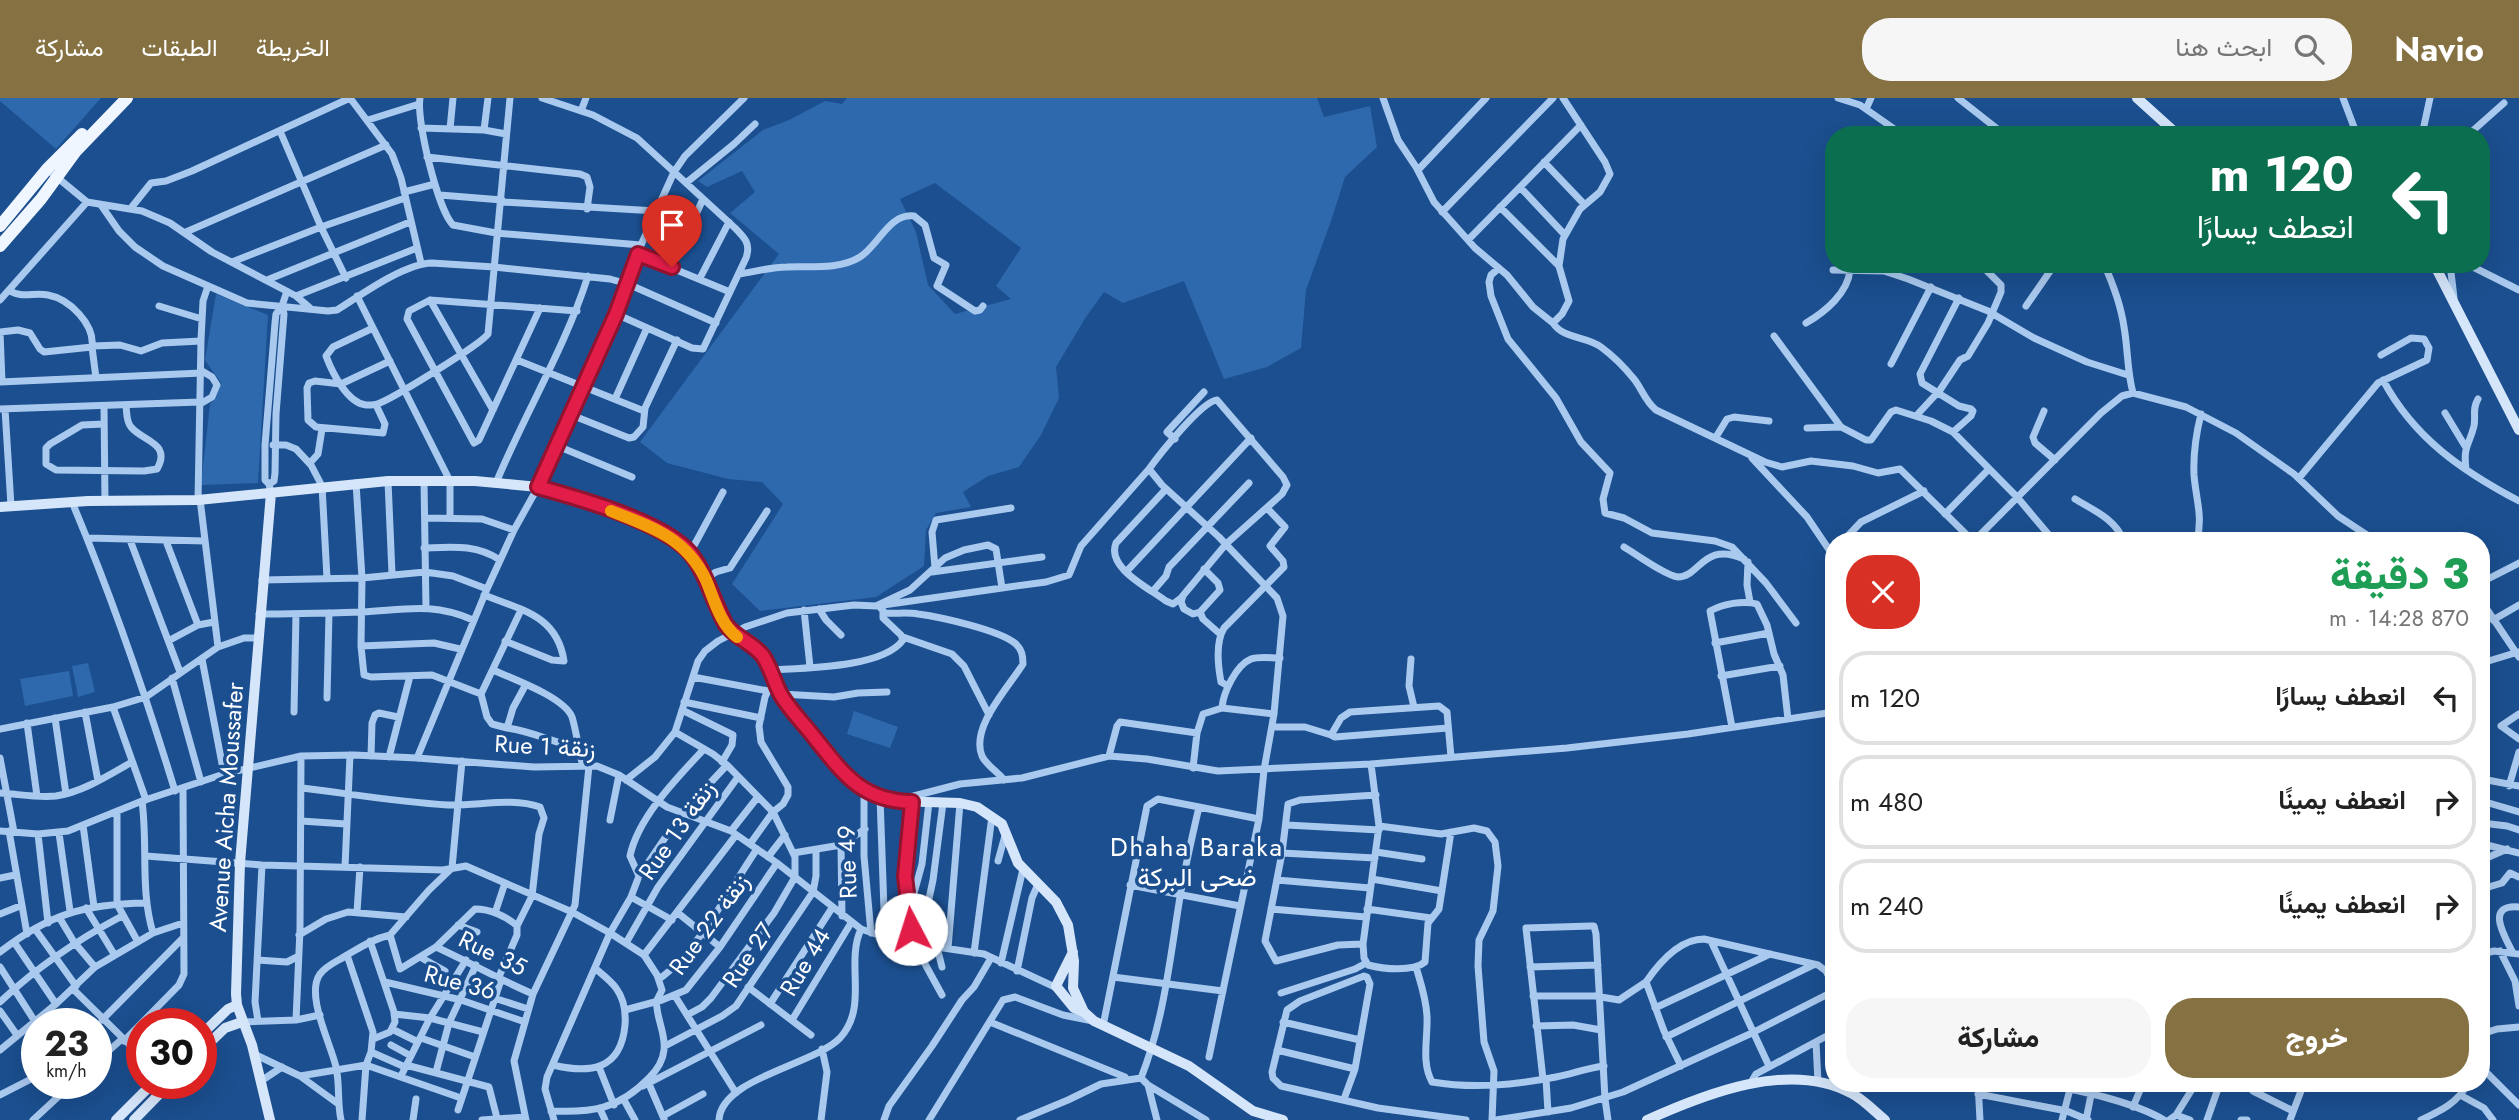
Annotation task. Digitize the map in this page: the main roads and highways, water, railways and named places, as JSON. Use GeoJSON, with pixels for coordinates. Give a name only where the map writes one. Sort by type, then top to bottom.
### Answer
{"type":"FeatureCollection","features":[{"type":"Feature","properties":{"kind":"main road"},"geometry":{"type":"LineString","coordinates":[[0,246],[52,173],[116,98]]}},
{"type":"Feature","properties":{"kind":"main road"},"geometry":{"type":"LineString","coordinates":[[0,226],[127,98]]}},
{"type":"Feature","properties":{"kind":"district","name":"Dhaha Baraka ضحى البركة"},"geometry":{"type":"Point","coordinates":[1197,862]}}]}
